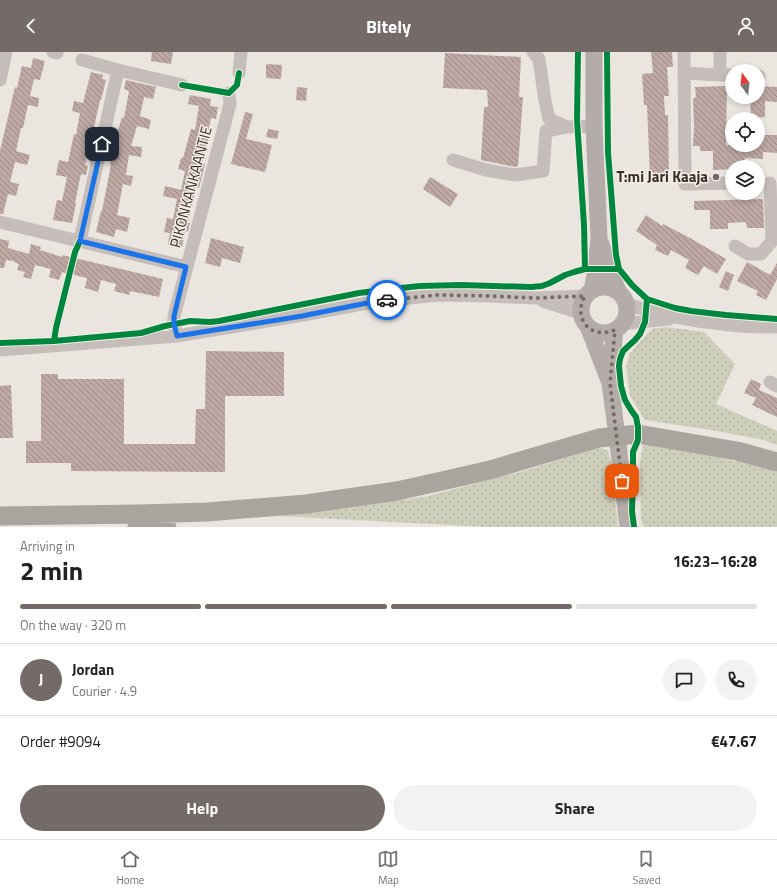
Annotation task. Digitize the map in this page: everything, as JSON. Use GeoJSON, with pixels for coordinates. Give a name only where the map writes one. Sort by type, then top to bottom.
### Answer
{"type":"FeatureCollection","features":[{"type":"Feature","properties":{"kind":"highway"},"geometry":{"type":"LineString","coordinates":[[0,516],[199,512],[306,504],[396,491],[490,470],[599,438],[638,434],[737,451],[777,462]]}},
{"type":"Feature","properties":{"kind":"highway"},"geometry":{"type":"LineString","coordinates":[[0,520],[167,527]]}},
{"type":"Feature","properties":{"kind":"highway"},"geometry":{"type":"LineString","coordinates":[[0,524],[27,527]]}},
{"type":"Feature","properties":{"kind":"main road"},"geometry":{"type":"LineString","coordinates":[[594,52],[594,126],[599,238],[596,269],[588,292],[582,301],[580,313],[589,329],[610,383],[627,519]]}},
{"type":"Feature","properties":{"kind":"main road"},"geometry":{"type":"LineString","coordinates":[[589,329],[602,334],[609,333],[619,327],[626,318],[627,311],[609,269],[599,238]]}},
{"type":"Feature","properties":{"kind":"main road"},"geometry":{"type":"LineString","coordinates":[[588,292],[598,287],[605,286],[612,288],[622,298]]}},
{"type":"Feature","properties":{"kind":"main road"},"geometry":{"type":"LineString","coordinates":[[610,383],[619,327]]}},
{"type":"Feature","properties":{"kind":"street"},"geometry":{"type":"LineString","coordinates":[[0,80],[6,52]]}},
{"type":"Feature","properties":{"kind":"street"},"geometry":{"type":"LineString","coordinates":[[239,73],[241,52]]}},
{"type":"Feature","properties":{"kind":"street"},"geometry":{"type":"LineString","coordinates":[[533,52],[539,59],[549,119],[567,127]]}},
{"type":"Feature","properties":{"kind":"street"},"geometry":{"type":"LineString","coordinates":[[684,52],[685,184],[725,183]]}},
{"type":"Feature","properties":{"kind":"street"},"geometry":{"type":"LineString","coordinates":[[720,52],[725,71]]}},
{"type":"Feature","properties":{"kind":"street"},"geometry":{"type":"LineString","coordinates":[[82,60],[182,86]]}},
{"type":"Feature","properties":{"kind":"street"},"geometry":{"type":"LineString","coordinates":[[80,241],[118,70]]}},
{"type":"Feature","properties":{"kind":"street"},"geometry":{"type":"LineString","coordinates":[[684,73],[725,75]]}},
{"type":"Feature","properties":{"kind":"street","name":"PIKONKANKAANTIE"},"geometry":{"type":"LineString","coordinates":[[177,336],[174,316],[230,104],[229,93]]}},
{"type":"Feature","properties":{"kind":"street"},"geometry":{"type":"LineString","coordinates":[[453,160],[486,170],[515,176],[543,171],[546,130],[567,127],[594,126]]}},
{"type":"Feature","properties":{"kind":"street"},"geometry":{"type":"LineString","coordinates":[[735,246],[748,254],[761,254],[772,241],[768,183]]}},
{"type":"Feature","properties":{"kind":"street"},"geometry":{"type":"LineString","coordinates":[[0,222],[186,267]]}},
{"type":"Feature","properties":{"kind":"street"},"geometry":{"type":"LineString","coordinates":[[0,350],[177,336],[302,316],[362,304],[438,295],[536,298],[588,292]]}},
{"type":"Feature","properties":{"kind":"street"},"geometry":{"type":"LineString","coordinates":[[536,298],[580,313]]}},
{"type":"Feature","properties":{"kind":"street"},"geometry":{"type":"LineString","coordinates":[[622,298],[645,310],[677,318],[730,325],[777,328]]}},
{"type":"Feature","properties":{"kind":"street"},"geometry":{"type":"LineString","coordinates":[[619,327],[677,318]]}},
{"type":"Feature","properties":{"kind":"green space"},"geometry":{"type":"Polygon","coordinates":[[[666,327],[704,332],[735,364],[716,404],[777,431],[777,445],[764,440],[645,420],[630,396],[626,367],[630,353],[652,329],[666,327]]]}},
{"type":"Feature","properties":{"kind":"green space"},"geometry":{"type":"Polygon","coordinates":[[[643,444],[712,456],[764,467],[777,472],[777,527],[644,527],[641,520],[640,462],[643,444]]]}},
{"type":"Feature","properties":{"kind":"green space"},"geometry":{"type":"Polygon","coordinates":[[[599,447],[608,451],[611,461],[618,527],[489,527],[277,516],[424,497],[531,469],[599,447]]]}},
{"type":"Feature","properties":{"kind":"building"},"geometry":{"type":"Polygon","coordinates":[[[152,52],[173,52],[171,64],[151,61],[152,52]]]}},
{"type":"Feature","properties":{"kind":"building"},"geometry":{"type":"Polygon","coordinates":[[[651,52],[672,52],[673,67],[667,67],[669,96],[664,96],[665,115],[668,115],[669,177],[650,178],[647,105],[644,105],[642,74],[653,73],[651,52]]]}},
{"type":"Feature","properties":{"kind":"building"},"geometry":{"type":"Polygon","coordinates":[[[445,53],[521,57],[519,97],[523,97],[518,166],[515,167],[481,160],[484,107],[488,107],[487,90],[443,88],[445,53]]]}},
{"type":"Feature","properties":{"kind":"building"},"geometry":{"type":"Polygon","coordinates":[[[33,58],[45,61],[40,80],[34,79],[30,96],[39,98],[38,107],[28,105],[16,151],[30,155],[27,165],[15,162],[10,182],[19,184],[16,196],[8,194],[3,214],[0,214],[0,151],[15,87],[17,88],[22,66],[31,68],[33,58]]]}},
{"type":"Feature","properties":{"kind":"building"},"geometry":{"type":"Polygon","coordinates":[[[266,64],[282,65],[281,79],[266,78],[266,64]]]}},
{"type":"Feature","properties":{"kind":"building"},"geometry":{"type":"Polygon","coordinates":[[[91,72],[103,75],[102,79],[106,80],[85,165],[88,166],[86,175],[81,174],[72,223],[53,220],[57,200],[62,201],[67,177],[56,175],[59,160],[68,162],[74,134],[76,135],[80,113],[72,111],[74,101],[83,103],[91,72]]]}},
{"type":"Feature","properties":{"kind":"building"},"geometry":{"type":"Polygon","coordinates":[[[126,80],[156,87],[153,99],[144,97],[140,116],[151,120],[149,129],[137,126],[131,146],[142,147],[141,157],[129,155],[126,175],[133,176],[131,186],[123,184],[117,215],[130,218],[127,232],[116,229],[114,237],[96,232],[102,211],[110,170],[112,150],[122,117],[124,118],[129,91],[124,89],[126,80]]]}},
{"type":"Feature","properties":{"kind":"building"},"geometry":{"type":"Polygon","coordinates":[[[725,86],[725,104],[727,104],[727,112],[725,112],[725,152],[763,152],[763,159],[745,158],[745,160],[725,160],[725,169],[713,170],[713,151],[700,151],[700,146],[693,146],[693,99],[696,97],[695,87],[725,86]]]}},
{"type":"Feature","properties":{"kind":"building"},"geometry":{"type":"Polygon","coordinates":[[[765,86],[777,87],[777,102],[765,101],[765,86]]]}},
{"type":"Feature","properties":{"kind":"building"},"geometry":{"type":"Polygon","coordinates":[[[297,87],[307,88],[306,101],[296,100],[297,87]]]}},
{"type":"Feature","properties":{"kind":"building"},"geometry":{"type":"Polygon","coordinates":[[[190,95],[211,99],[210,106],[218,107],[216,119],[211,118],[208,133],[210,133],[202,163],[205,164],[199,188],[196,187],[188,223],[190,223],[188,232],[185,231],[182,248],[168,245],[170,233],[164,232],[167,218],[173,219],[177,199],[163,196],[165,186],[181,190],[185,171],[178,169],[181,158],[183,158],[191,129],[195,130],[199,106],[188,104],[190,95]]]}},
{"type":"Feature","properties":{"kind":"building"},"geometry":{"type":"Polygon","coordinates":[[[750,104],[765,104],[765,112],[751,112],[750,104]]]}},
{"type":"Feature","properties":{"kind":"building"},"geometry":{"type":"Polygon","coordinates":[[[245,112],[253,114],[246,139],[272,145],[265,172],[231,164],[245,112]]]}},
{"type":"Feature","properties":{"kind":"building"},"geometry":{"type":"Polygon","coordinates":[[[268,129],[279,131],[277,139],[266,137],[268,129]]]}},
{"type":"Feature","properties":{"kind":"building"},"geometry":{"type":"Polygon","coordinates":[[[765,135],[777,135],[777,153],[763,152],[765,152],[765,135]]]}},
{"type":"Feature","properties":{"kind":"building"},"geometry":{"type":"Polygon","coordinates":[[[430,177],[458,194],[450,207],[423,189],[430,177]]]}},
{"type":"Feature","properties":{"kind":"building"},"geometry":{"type":"Polygon","coordinates":[[[763,200],[764,228],[747,228],[746,222],[728,223],[728,229],[710,229],[710,210],[694,210],[694,201],[763,200]]]}},
{"type":"Feature","properties":{"kind":"building"},"geometry":{"type":"Polygon","coordinates":[[[646,215],[662,226],[663,224],[726,259],[717,274],[704,266],[698,275],[685,268],[689,260],[671,250],[668,256],[655,250],[657,245],[636,231],[646,215]]]}},
{"type":"Feature","properties":{"kind":"building"},"geometry":{"type":"Polygon","coordinates":[[[211,238],[244,247],[240,263],[222,258],[220,267],[205,263],[211,238]]]}},
{"type":"Feature","properties":{"kind":"building"},"geometry":{"type":"Polygon","coordinates":[[[0,239],[9,241],[8,248],[29,254],[31,244],[41,247],[40,250],[62,257],[62,255],[163,279],[159,297],[130,291],[129,295],[114,291],[116,284],[101,280],[98,292],[85,288],[87,278],[62,272],[59,280],[49,277],[51,269],[35,265],[31,279],[23,277],[25,272],[17,270],[19,264],[14,261],[6,260],[4,268],[0,268],[0,239]]]}},
{"type":"Feature","properties":{"kind":"building"},"geometry":{"type":"Polygon","coordinates":[[[747,262],[770,275],[777,263],[777,279],[766,300],[756,295],[758,291],[737,281],[747,262]]]}},
{"type":"Feature","properties":{"kind":"building"},"geometry":{"type":"Polygon","coordinates":[[[726,271],[734,275],[728,291],[719,287],[726,271]]]}},
{"type":"Feature","properties":{"kind":"building"},"geometry":{"type":"Polygon","coordinates":[[[206,351],[284,352],[284,396],[225,396],[225,472],[71,471],[71,463],[26,463],[26,441],[41,441],[41,374],[58,374],[58,379],[124,379],[124,444],[195,444],[196,409],[205,409],[206,351]]]}},
{"type":"Feature","properties":{"kind":"building"},"geometry":{"type":"Polygon","coordinates":[[[751,379],[761,384],[759,390],[777,398],[777,417],[752,405],[756,398],[744,393],[751,379]]]}},
{"type":"Feature","properties":{"kind":"building"},"geometry":{"type":"Polygon","coordinates":[[[11,385],[13,438],[0,438],[0,386],[11,385]]]}},
{"type":"Feature","properties":{"kind":"cycle path"},"geometry":{"type":"LineString","coordinates":[[578,52],[577,120],[584,225],[585,269]]}},
{"type":"Feature","properties":{"kind":"cycle path"},"geometry":{"type":"LineString","coordinates":[[607,52],[608,152],[616,255],[619,269],[632,285],[647,299],[675,308],[726,315],[777,319]]}},
{"type":"Feature","properties":{"kind":"cycle path"},"geometry":{"type":"LineString","coordinates":[[182,85],[229,93],[237,85],[239,73]]}},
{"type":"Feature","properties":{"kind":"cycle path"},"geometry":{"type":"LineString","coordinates":[[54,341],[75,252],[80,241]]}},
{"type":"Feature","properties":{"kind":"cycle path"},"geometry":{"type":"LineString","coordinates":[[0,343],[54,341],[141,333],[190,321],[219,321],[359,293],[391,289],[420,286],[461,285],[542,286],[565,275],[585,269],[619,269]]}},
{"type":"Feature","properties":{"kind":"cycle path"},"geometry":{"type":"LineString","coordinates":[[634,527],[632,511],[633,452],[638,440],[638,427],[636,417],[625,400],[621,386],[619,366],[623,351],[640,334],[645,322],[647,299]]}},
{"type":"Feature","properties":{"kind":"way so far"},"geometry":{"type":"LineString","coordinates":[[387,300],[438,295],[536,298],[585,296],[580,307],[580,313],[589,329],[602,334],[615,330],[610,383],[622,481]]}},
{"type":"Feature","properties":{"kind":"place","name":"T:mi Jari Kaaja"},"geometry":{"type":"Point","coordinates":[716,177]}},
{"type":"Feature","properties":{"kind":"route"},"geometry":{"type":"LineString","coordinates":[[102,144],[80,241],[186,267],[174,316],[177,336],[302,316],[387,300]]}}]}
